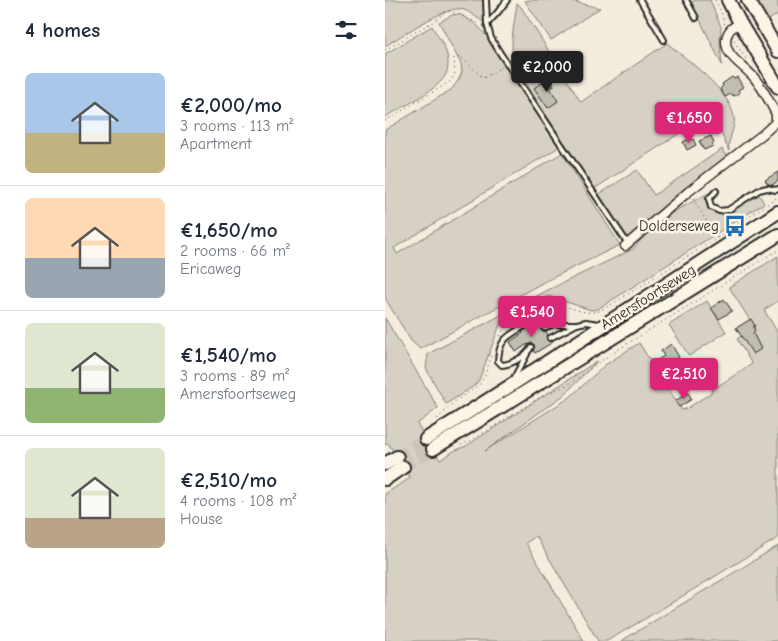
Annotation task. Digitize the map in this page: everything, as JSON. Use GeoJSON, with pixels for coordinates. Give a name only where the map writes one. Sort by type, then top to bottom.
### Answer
{"type":"FeatureCollection","features":[{"type":"Feature","properties":{"kind":"main road"},"geometry":{"type":"LineString","coordinates":[[728,0],[778,87]]}},
{"type":"Feature","properties":{"kind":"main road"},"geometry":{"type":"LineString","coordinates":[[748,0],[778,51]]}},
{"type":"Feature","properties":{"kind":"main road"},"geometry":{"type":"LineString","coordinates":[[740,23],[757,15]]}},
{"type":"Feature","properties":{"kind":"main road","name":"Amersfoortseweg"},"geometry":{"type":"LineString","coordinates":[[778,212],[510,386],[430,444],[578,360],[778,235]]}},
{"type":"Feature","properties":{"kind":"main road"},"geometry":{"type":"LineString","coordinates":[[385,464],[400,462],[385,479]]}},
{"type":"Feature","properties":{"kind":"street"},"geometry":{"type":"LineString","coordinates":[[626,245],[689,192],[773,126],[776,114],[755,78],[735,59],[726,45],[728,32],[740,23]]}},
{"type":"Feature","properties":{"kind":"lane"},"geometry":{"type":"LineString","coordinates":[[486,0],[487,24],[491,38],[626,245]]}},
{"type":"Feature","properties":{"kind":"lane"},"geometry":{"type":"LineString","coordinates":[[487,24],[499,12],[507,0]]}},
{"type":"Feature","properties":{"kind":"lane"},"geometry":{"type":"LineString","coordinates":[[640,0],[664,40]]}},
{"type":"Feature","properties":{"kind":"lane"},"geometry":{"type":"LineString","coordinates":[[686,0],[697,18]]}},
{"type":"Feature","properties":{"kind":"lane"},"geometry":{"type":"LineString","coordinates":[[716,191],[709,199],[711,207],[719,211],[728,210],[759,190],[767,188],[778,189]]}},
{"type":"Feature","properties":{"kind":"lane","name":"Amersfoortseweg"},"geometry":{"type":"LineString","coordinates":[[537,318],[543,316],[549,320],[546,327],[554,324],[586,322],[603,325]]}},
{"type":"Feature","properties":{"kind":"lane","name":"Amersfoortseweg"},"geometry":{"type":"LineString","coordinates":[[550,338],[577,324]]}},
{"type":"Feature","properties":{"kind":"lane","name":"Amersfoortseweg"},"geometry":{"type":"LineString","coordinates":[[510,386],[531,349],[507,364],[502,365],[498,361],[501,345],[504,340],[526,325]]}},
{"type":"Feature","properties":{"kind":"path"},"geometry":{"type":"LineString","coordinates":[[715,0],[728,32],[749,63]]}},
{"type":"Feature","properties":{"kind":"path"},"geometry":{"type":"LineString","coordinates":[[385,50],[434,21],[447,11],[459,14],[482,25],[487,24]]}},
{"type":"Feature","properties":{"kind":"path"},"geometry":{"type":"LineString","coordinates":[[385,121],[451,81],[455,72],[455,58],[461,57],[483,78],[507,64]]}},
{"type":"Feature","properties":{"kind":"path"},"geometry":{"type":"LineString","coordinates":[[689,192],[717,238]]}},
{"type":"Feature","properties":{"kind":"path","name":"Amersfoortseweg"},"geometry":{"type":"LineString","coordinates":[[500,336],[510,322],[539,306],[550,304],[563,305],[583,312],[595,312],[609,306],[778,197]]}},
{"type":"Feature","properties":{"kind":"path","name":"Amersfoortseweg"},"geometry":{"type":"LineString","coordinates":[[459,445],[472,440],[542,396],[571,383],[611,354],[778,250]]}},
{"type":"Feature","properties":{"kind":"path"},"geometry":{"type":"LineString","coordinates":[[437,419],[454,402],[479,384],[485,375],[494,350]]}},
{"type":"Feature","properties":{"kind":"shaded area"},"geometry":{"type":"Polygon","coordinates":[[[385,0],[483,0],[484,22],[466,11],[460,9],[453,10],[422,23],[385,46],[385,0]]]}},
{"type":"Feature","properties":{"kind":"shaded area"},"geometry":{"type":"Polygon","coordinates":[[[567,0],[600,8],[551,40],[525,1],[567,0]]]}},
{"type":"Feature","properties":{"kind":"shaded area"},"geometry":{"type":"Polygon","coordinates":[[[710,0],[721,27],[722,65],[691,2],[710,0]]]}},
{"type":"Feature","properties":{"kind":"shaded area"},"geometry":{"type":"Polygon","coordinates":[[[752,0],[778,0],[778,14],[766,20],[752,0]]]}},
{"type":"Feature","properties":{"kind":"shaded area"},"geometry":{"type":"Polygon","coordinates":[[[517,3],[581,102],[667,43],[707,76],[725,96],[734,117],[729,151],[711,110],[706,116],[594,189],[512,62],[512,38],[517,3]]]}},
{"type":"Feature","properties":{"kind":"shaded area"},"geometry":{"type":"Polygon","coordinates":[[[459,14],[476,24],[487,36],[559,147],[394,248],[397,254],[562,153],[620,245],[544,282],[420,349],[411,341],[385,298],[385,130],[452,89],[459,79],[462,72],[461,64],[439,22],[452,15],[459,14]]]}},
{"type":"Feature","properties":{"kind":"shaded area"},"geometry":{"type":"Polygon","coordinates":[[[432,26],[447,55],[448,67],[446,74],[428,92],[385,117],[385,54],[432,26]]]}},
{"type":"Feature","properties":{"kind":"shaded area"},"geometry":{"type":"Polygon","coordinates":[[[722,149],[726,157],[628,240],[598,195],[637,170],[654,195],[722,149]]]}},
{"type":"Feature","properties":{"kind":"shaded area"},"geometry":{"type":"Polygon","coordinates":[[[709,193],[706,202],[708,209],[718,214],[729,212],[759,195],[764,203],[598,309],[591,310],[548,296],[501,322],[479,380],[474,386],[446,404],[426,368],[428,354],[548,290],[633,249],[673,212],[709,193]]]}},
{"type":"Feature","properties":{"kind":"shaded area"},"geometry":{"type":"Polygon","coordinates":[[[778,256],[778,301],[764,310],[778,333],[778,538],[607,641],[598,641],[536,536],[526,543],[584,641],[385,641],[385,494],[410,478],[388,443],[385,445],[385,318],[438,408],[417,424],[440,460],[466,446],[597,361],[564,395],[485,451],[569,398],[605,365],[639,343],[682,410],[686,409],[752,364],[737,339],[754,329],[754,327],[729,287],[778,256]]]}},
{"type":"Feature","properties":{"kind":"shaded area"},"geometry":{"type":"Polygon","coordinates":[[[707,301],[726,332],[689,356],[669,325],[707,301]]]}},
{"type":"Feature","properties":{"kind":"shaded area"},"geometry":{"type":"Polygon","coordinates":[[[778,546],[778,641],[621,641],[778,546]]]}},
{"type":"Feature","properties":{"kind":"building"},"geometry":{"type":"Polygon","coordinates":[[[732,77],[734,79],[737,77],[743,87],[738,90],[740,93],[725,97],[720,89],[723,86],[722,84],[732,77]]]}},
{"type":"Feature","properties":{"kind":"building"},"geometry":{"type":"Polygon","coordinates":[[[549,78],[554,86],[550,88],[558,101],[548,108],[534,88],[549,78]]]}},
{"type":"Feature","properties":{"kind":"building"},"geometry":{"type":"Polygon","coordinates":[[[711,136],[714,143],[712,144],[713,146],[704,150],[699,141],[711,136]]]}},
{"type":"Feature","properties":{"kind":"building"},"geometry":{"type":"Polygon","coordinates":[[[691,138],[696,145],[687,150],[683,142],[691,138]]]}},
{"type":"Feature","properties":{"kind":"building"},"geometry":{"type":"Polygon","coordinates":[[[778,172],[778,181],[772,185],[768,184],[765,180],[778,172]]]}},
{"type":"Feature","properties":{"kind":"building"},"geometry":{"type":"Polygon","coordinates":[[[724,299],[732,311],[719,319],[711,308],[724,299]]]}},
{"type":"Feature","properties":{"kind":"building"},"geometry":{"type":"Polygon","coordinates":[[[532,318],[535,321],[539,321],[542,325],[540,327],[541,330],[543,332],[546,331],[548,335],[546,337],[547,340],[553,342],[535,353],[532,343],[516,352],[510,342],[528,328],[530,324],[527,321],[532,318]]]}},
{"type":"Feature","properties":{"kind":"building"},"geometry":{"type":"Polygon","coordinates":[[[751,319],[755,326],[753,327],[755,330],[753,333],[761,349],[753,354],[736,328],[751,319]]]}},
{"type":"Feature","properties":{"kind":"building"},"geometry":{"type":"Polygon","coordinates":[[[671,344],[679,357],[664,367],[670,376],[667,377],[669,381],[664,384],[651,364],[664,356],[661,351],[671,344]]]}},
{"type":"Feature","properties":{"kind":"building"},"geometry":{"type":"Polygon","coordinates":[[[688,393],[692,399],[679,407],[675,401],[688,393]]]}},
{"type":"Feature","properties":{"kind":"tunnel"},"geometry":{"type":"LineString","coordinates":[[397,457],[426,439]]}},
{"type":"Feature","properties":{"kind":"tunnel"},"geometry":{"type":"LineString","coordinates":[[403,467],[433,449]]}},
{"type":"Feature","properties":{"kind":"place","name":"Dolderseweg"},"geometry":{"type":"Point","coordinates":[735,226]}}]}
